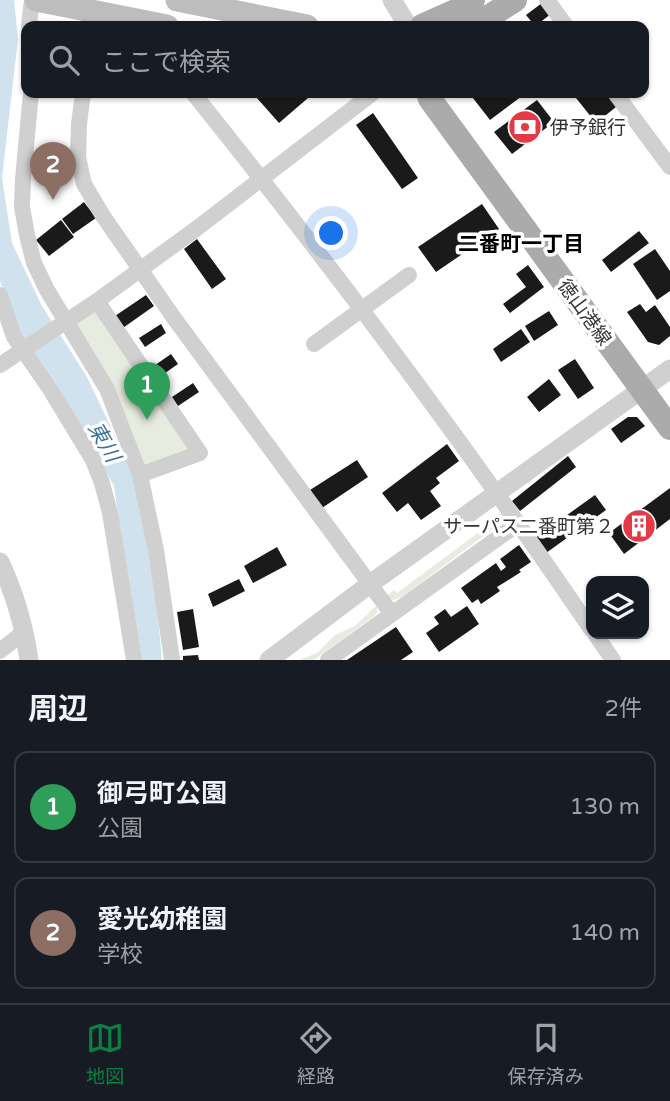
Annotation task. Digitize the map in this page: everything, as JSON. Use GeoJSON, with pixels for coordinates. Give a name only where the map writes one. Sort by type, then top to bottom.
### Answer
{"type":"FeatureCollection","features":[{"type":"Feature","properties":{"kind":"main road"},"geometry":{"type":"LineString","coordinates":[[34,0],[94,19],[115,21]]}},
{"type":"Feature","properties":{"kind":"main road"},"geometry":{"type":"LineString","coordinates":[[177,0],[232,6],[288,21]]}},
{"type":"Feature","properties":{"kind":"main road"},"geometry":{"type":"LineString","coordinates":[[433,21],[473,0]]}},
{"type":"Feature","properties":{"kind":"main road"},"geometry":{"type":"LineString","coordinates":[[482,21],[515,0]]}},
{"type":"Feature","properties":{"kind":"main road","name":"徳山港線"},"geometry":{"type":"LineString","coordinates":[[430,98],[670,428]]}},
{"type":"Feature","properties":{"kind":"street"},"geometry":{"type":"LineString","coordinates":[[30,21],[34,0]]}},
{"type":"Feature","properties":{"kind":"street"},"geometry":{"type":"LineString","coordinates":[[392,0],[405,21]]}},
{"type":"Feature","properties":{"kind":"street"},"geometry":{"type":"LineString","coordinates":[[547,0],[562,21]]}},
{"type":"Feature","properties":{"kind":"street"},"geometry":{"type":"LineString","coordinates":[[31,98],[23,188],[27,235],[34,262],[47,290],[107,388],[140,475],[156,550],[172,660]]}},
{"type":"Feature","properties":{"kind":"street"},"geometry":{"type":"LineString","coordinates":[[82,98],[78,157],[84,184],[103,216],[174,318],[392,614]]}},
{"type":"Feature","properties":{"kind":"street"},"geometry":{"type":"LineString","coordinates":[[197,98],[361,309],[519,523],[586,622]]}},
{"type":"Feature","properties":{"kind":"street"},"geometry":{"type":"LineString","coordinates":[[0,365],[141,269],[366,98]]}},
{"type":"Feature","properties":{"kind":"street"},"geometry":{"type":"LineString","coordinates":[[619,98],[670,167]]}},
{"type":"Feature","properties":{"kind":"street"},"geometry":{"type":"LineString","coordinates":[[314,344],[409,275]]}},
{"type":"Feature","properties":{"kind":"street"},"geometry":{"type":"LineString","coordinates":[[0,295],[14,337],[50,389],[93,460],[102,483],[110,513],[134,660]]}},
{"type":"Feature","properties":{"kind":"street"},"geometry":{"type":"LineString","coordinates":[[97,301],[200,453],[140,475]]}},
{"type":"Feature","properties":{"kind":"street"},"geometry":{"type":"LineString","coordinates":[[269,660],[370,584],[670,369]]}},
{"type":"Feature","properties":{"kind":"street"},"geometry":{"type":"LineString","coordinates":[[328,660],[519,523]]}},
{"type":"Feature","properties":{"kind":"street"},"geometry":{"type":"LineString","coordinates":[[0,562],[25,631],[29,660]]}},
{"type":"Feature","properties":{"kind":"street"},"geometry":{"type":"LineString","coordinates":[[0,650],[25,631]]}},
{"type":"Feature","properties":{"kind":"street"},"geometry":{"type":"LineString","coordinates":[[598,639],[613,660]]}},
{"type":"Feature","properties":{"kind":"shaded area"},"geometry":{"type":"Polygon","coordinates":[[[98,309],[192,452],[142,469],[73,325],[98,309]]]}},
{"type":"Feature","properties":{"kind":"shaded area"},"geometry":{"type":"Polygon","coordinates":[[[500,513],[502,519],[498,525],[402,597],[391,601],[386,596],[394,590],[397,593],[494,521],[492,518],[500,513]]]}},
{"type":"Feature","properties":{"kind":"shaded area"},"geometry":{"type":"Polygon","coordinates":[[[377,605],[377,613],[374,616],[314,660],[299,660],[317,653],[335,635],[355,626],[377,605]]]}},
{"type":"Feature","properties":{"kind":"water","name":"東川"},"geometry":{"type":"Polygon","coordinates":[[[0,0],[14,0],[18,39],[2,178],[12,243],[42,306],[87,377],[138,484],[155,584],[162,660],[139,660],[114,486],[56,383],[18,330],[0,281],[0,0]]]}},
{"type":"Feature","properties":{"kind":"building"},"geometry":{"type":"Polygon","coordinates":[[[546,0],[555,11],[542,21],[531,21],[526,15],[546,0]]]}},
{"type":"Feature","properties":{"kind":"building"},"geometry":{"type":"Polygon","coordinates":[[[257,98],[308,98],[279,123],[257,98]]]}},
{"type":"Feature","properties":{"kind":"building"},"geometry":{"type":"Polygon","coordinates":[[[473,98],[519,98],[490,120],[473,98]]]}},
{"type":"Feature","properties":{"kind":"building"},"geometry":{"type":"Polygon","coordinates":[[[576,98],[617,98],[621,103],[596,123],[576,98]]]}},
{"type":"Feature","properties":{"kind":"building"},"geometry":{"type":"Polygon","coordinates":[[[537,100],[554,122],[512,154],[494,132],[537,100]]]}},
{"type":"Feature","properties":{"kind":"building"},"geometry":{"type":"Polygon","coordinates":[[[373,113],[418,178],[402,189],[356,125],[373,113]]]}},
{"type":"Feature","properties":{"kind":"building"},"geometry":{"type":"Polygon","coordinates":[[[84,202],[96,218],[73,234],[62,219],[84,202]]]}},
{"type":"Feature","properties":{"kind":"building"},"geometry":{"type":"Polygon","coordinates":[[[482,204],[499,229],[436,272],[418,247],[482,204]]]}},
{"type":"Feature","properties":{"kind":"building"},"geometry":{"type":"Polygon","coordinates":[[[61,220],[74,237],[49,256],[36,240],[61,220]]]}},
{"type":"Feature","properties":{"kind":"building"},"geometry":{"type":"Polygon","coordinates":[[[639,231],[649,243],[611,272],[602,260],[639,231]]]}},
{"type":"Feature","properties":{"kind":"building"},"geometry":{"type":"Polygon","coordinates":[[[197,239],[226,279],[212,289],[184,249],[197,239]]]}},
{"type":"Feature","properties":{"kind":"building"},"geometry":{"type":"Polygon","coordinates":[[[655,249],[670,271],[670,291],[657,300],[633,264],[655,249]]]}},
{"type":"Feature","properties":{"kind":"building"},"geometry":{"type":"Polygon","coordinates":[[[528,265],[544,287],[510,313],[503,304],[526,287],[516,274],[528,265]]]}},
{"type":"Feature","properties":{"kind":"building"},"geometry":{"type":"Polygon","coordinates":[[[146,295],[154,306],[120,330],[112,318],[146,295]]]}},
{"type":"Feature","properties":{"kind":"building"},"geometry":{"type":"Polygon","coordinates":[[[640,304],[646,312],[655,305],[670,327],[670,336],[659,345],[648,342],[627,312],[640,304]]]}},
{"type":"Feature","properties":{"kind":"building"},"geometry":{"type":"Polygon","coordinates":[[[549,311],[558,325],[534,341],[525,326],[549,311]]]}},
{"type":"Feature","properties":{"kind":"building"},"geometry":{"type":"Polygon","coordinates":[[[161,324],[166,333],[145,347],[139,338],[161,324]]]}},
{"type":"Feature","properties":{"kind":"building"},"geometry":{"type":"Polygon","coordinates":[[[521,329],[530,342],[501,362],[493,349],[521,329]]]}},
{"type":"Feature","properties":{"kind":"building"},"geometry":{"type":"Polygon","coordinates":[[[171,354],[178,364],[158,378],[151,368],[171,354]]]}},
{"type":"Feature","properties":{"kind":"building"},"geometry":{"type":"Polygon","coordinates":[[[575,359],[594,388],[578,399],[558,370],[575,359]]]}},
{"type":"Feature","properties":{"kind":"building"},"geometry":{"type":"Polygon","coordinates":[[[549,379],[561,395],[539,412],[527,397],[549,379]]]}},
{"type":"Feature","properties":{"kind":"building"},"geometry":{"type":"Polygon","coordinates":[[[193,383],[199,392],[178,406],[172,397],[193,383]]]}},
{"type":"Feature","properties":{"kind":"building"},"geometry":{"type":"Polygon","coordinates":[[[628,417],[637,417],[645,426],[621,443],[611,429],[628,417]]]}},
{"type":"Feature","properties":{"kind":"building"},"geometry":{"type":"Polygon","coordinates":[[[447,444],[459,461],[436,478],[440,483],[430,491],[441,506],[421,520],[408,503],[397,512],[382,493],[447,444]]]}},
{"type":"Feature","properties":{"kind":"building"},"geometry":{"type":"Polygon","coordinates":[[[568,456],[576,467],[520,511],[512,501],[568,456]]]}},
{"type":"Feature","properties":{"kind":"building"},"geometry":{"type":"Polygon","coordinates":[[[357,460],[368,477],[322,508],[310,490],[357,460]]]}},
{"type":"Feature","properties":{"kind":"building","name":"サーパス二番町第２"},"geometry":{"type":"Polygon","coordinates":[[[670,488],[670,519],[624,554],[609,533],[670,488]]]}},
{"type":"Feature","properties":{"kind":"building"},"geometry":{"type":"Polygon","coordinates":[[[595,495],[606,510],[546,553],[535,538],[595,495]]]}},
{"type":"Feature","properties":{"kind":"building"},"geometry":{"type":"Polygon","coordinates":[[[519,545],[531,562],[519,570],[521,572],[497,587],[500,591],[481,604],[478,599],[472,603],[461,588],[496,563],[501,571],[506,567],[500,559],[519,545]]]}},
{"type":"Feature","properties":{"kind":"building"},"geometry":{"type":"Polygon","coordinates":[[[277,547],[287,565],[253,583],[244,566],[277,547]]]}},
{"type":"Feature","properties":{"kind":"building"},"geometry":{"type":"Polygon","coordinates":[[[239,579],[245,591],[213,607],[208,594],[239,579]]]}},
{"type":"Feature","properties":{"kind":"building"},"geometry":{"type":"Polygon","coordinates":[[[467,606],[479,624],[439,652],[426,633],[439,624],[434,617],[445,609],[451,617],[467,606]]]}},
{"type":"Feature","properties":{"kind":"building"},"geometry":{"type":"Polygon","coordinates":[[[193,609],[199,647],[183,650],[177,612],[193,609]]]}},
{"type":"Feature","properties":{"kind":"building"},"geometry":{"type":"Polygon","coordinates":[[[396,627],[413,652],[401,660],[347,660],[396,627]]]}},
{"type":"Feature","properties":{"kind":"building"},"geometry":{"type":"Polygon","coordinates":[[[198,655],[199,660],[183,660],[183,656],[198,655]]]}},
{"type":"Feature","properties":{"kind":"place","name":"伊予銀行"},"geometry":{"type":"Point","coordinates":[525,127]}},
{"type":"Feature","properties":{"kind":"place","name":"愛光幼稚園"},"geometry":{"type":"Point","coordinates":[53,200]}},
{"type":"Feature","properties":{"kind":"place","name":"御弓町公園"},"geometry":{"type":"Point","coordinates":[147,420]}},
{"type":"Feature","properties":{"kind":"place","name":"サーパス二番町第２"},"geometry":{"type":"Point","coordinates":[639,526]}},
{"type":"Feature","properties":{"kind":"district","name":"二番町一丁目"},"geometry":{"type":"Point","coordinates":[521,244]}}]}
